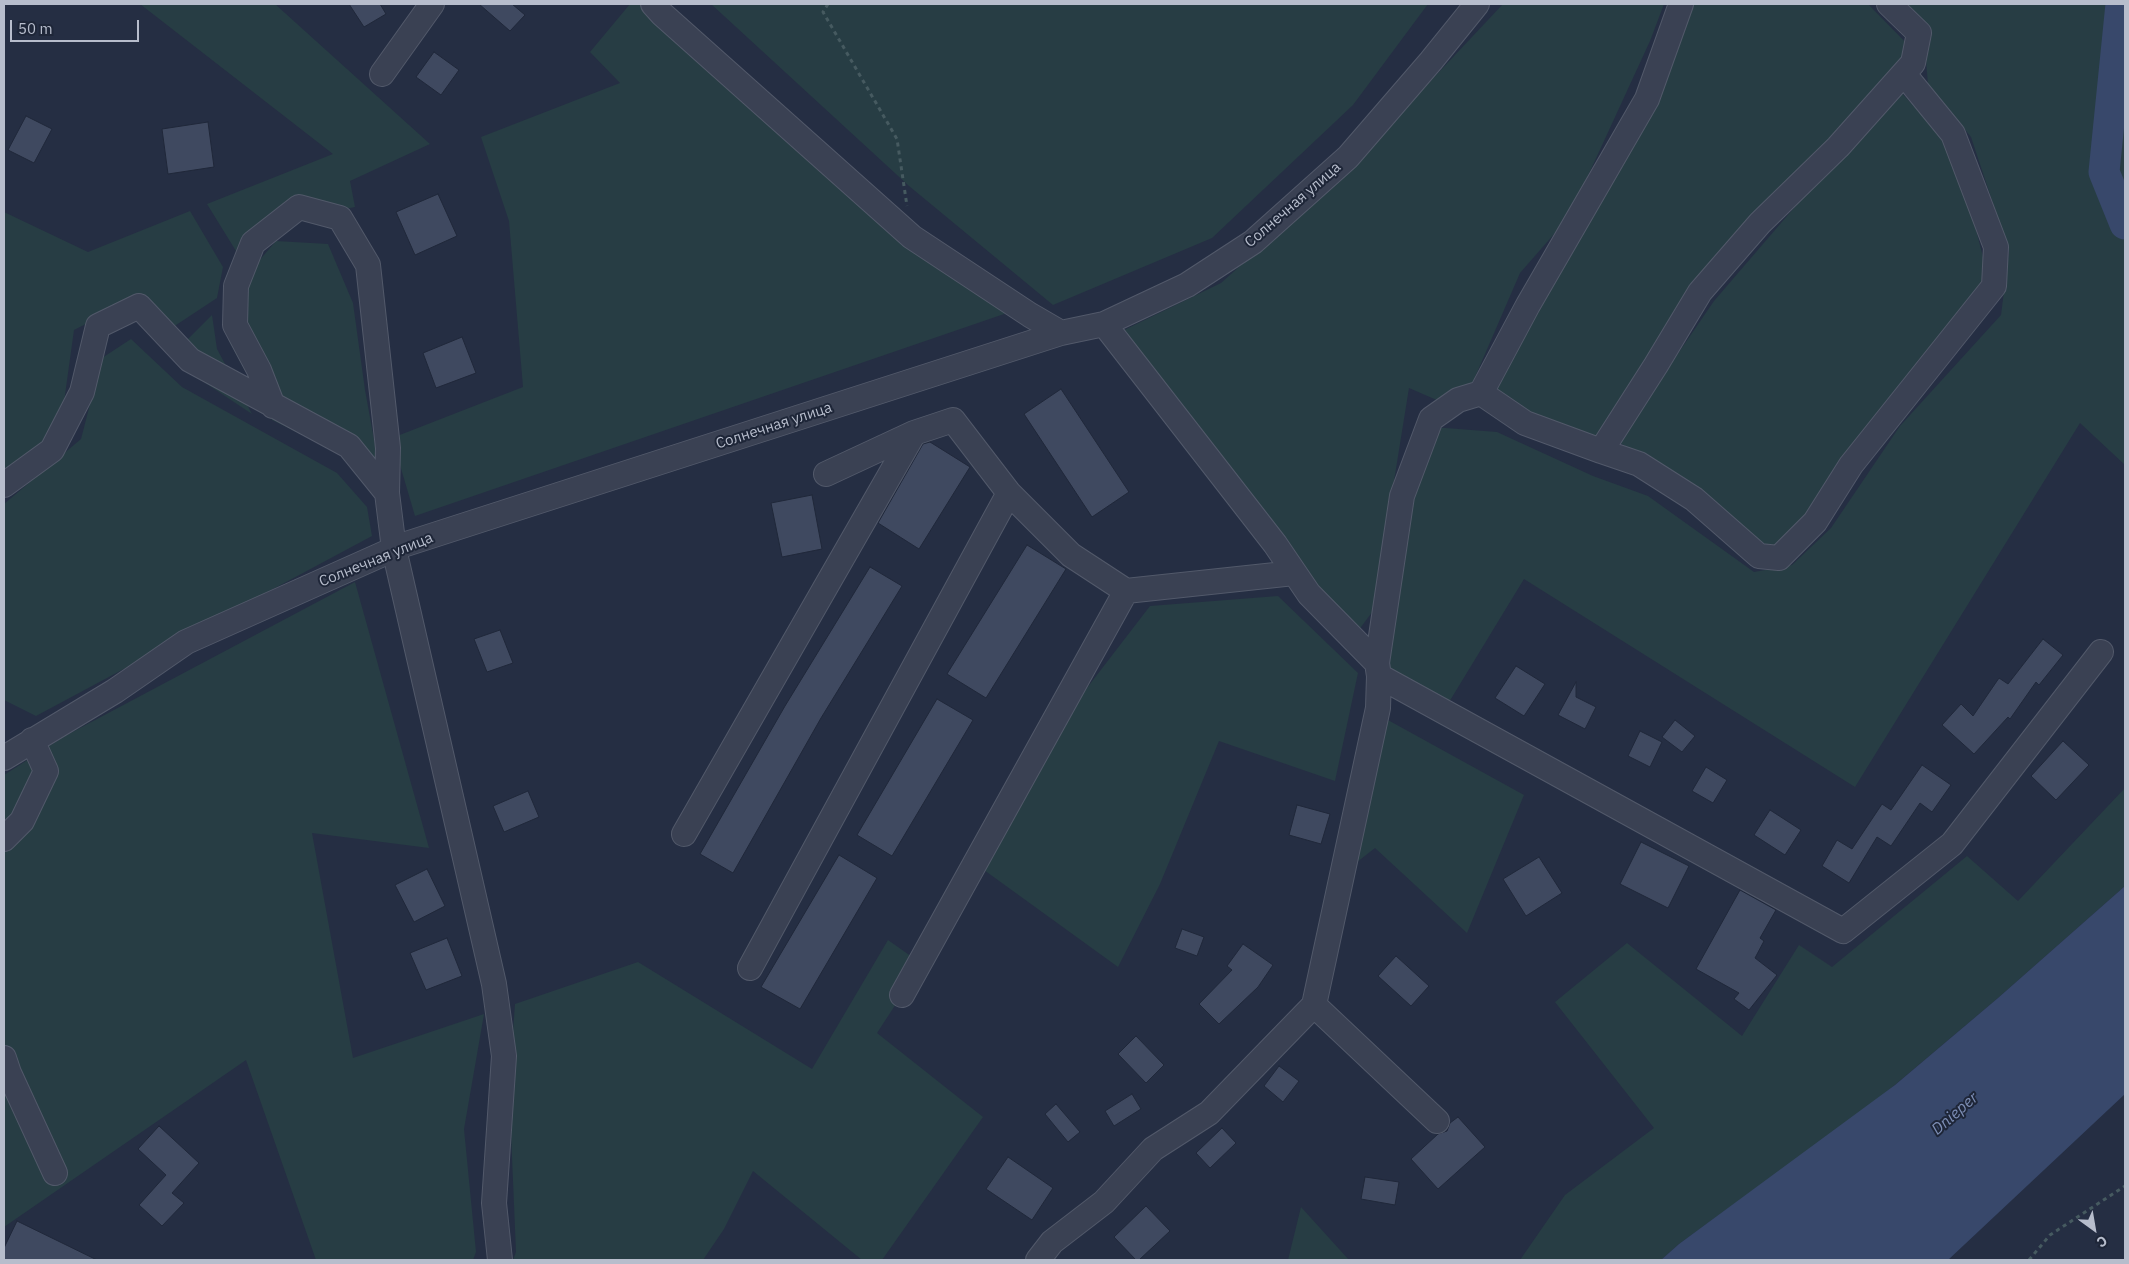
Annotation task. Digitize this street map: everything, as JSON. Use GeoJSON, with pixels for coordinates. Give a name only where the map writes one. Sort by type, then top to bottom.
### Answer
{"type":"FeatureCollection","features":[{"type":"Feature","properties":{"kind":"street"},"geometry":{"type":"LineString","coordinates":[[382,74],[432,4]]}},
{"type":"Feature","properties":{"kind":"street"},"geometry":{"type":"LineString","coordinates":[[653,4],[912,237],[1030,315],[1061,333]]}},
{"type":"Feature","properties":{"kind":"street","name":"Солнечная улица"},"geometry":{"type":"LineString","coordinates":[[4,758],[115,691],[186,642],[394,549],[1061,333],[1104,324],[1187,284],[1253,242],[1348,158],[1477,4]]}},
{"type":"Feature","properties":{"kind":"street"},"geometry":{"type":"LineString","coordinates":[[1038,1260],[1052,1242],[1104,1202],[1153,1149],[1209,1113],[1314,1005],[1378,708],[1378,670],[1402,496],[1431,418],[1458,400],[1481,393],[1528,304],[1647,100],[1681,4]]}},
{"type":"Feature","properties":{"kind":"street"},"geometry":{"type":"LineString","coordinates":[[1601,451],[1700,292],[1760,223],[1838,148],[1913,63],[1920,33],[1889,4]]}},
{"type":"Feature","properties":{"kind":"street"},"geometry":{"type":"LineString","coordinates":[[1481,393],[1525,424],[1639,464],[1694,499],[1759,556],[1779,558],[1815,522],[1851,465],[1994,286],[1996,247],[1953,134],[1904,74]]}},
{"type":"Feature","properties":{"kind":"street"},"geometry":{"type":"LineString","coordinates":[[274,406],[259,370],[235,326],[236,286],[253,243],[299,207],[340,218],[368,266],[388,448],[388,493],[394,549],[494,984],[504,1056],[494,1203],[500,1260]]}},
{"type":"Feature","properties":{"kind":"street"},"geometry":{"type":"LineString","coordinates":[[4,485],[52,450],[82,392],[98,326],[139,306],[190,360],[349,446],[388,493]]}},
{"type":"Feature","properties":{"kind":"street"},"geometry":{"type":"LineString","coordinates":[[1104,324],[1275,544],[1309,594],[1378,670],[1843,931],[1952,844],[2101,652]]}},
{"type":"Feature","properties":{"kind":"street"},"geometry":{"type":"LineString","coordinates":[[826,474],[914,434],[953,420],[1009,493],[1071,555],[1126,591],[1294,573]]}},
{"type":"Feature","properties":{"kind":"street"},"geometry":{"type":"LineString","coordinates":[[684,834],[914,434]]}},
{"type":"Feature","properties":{"kind":"street"},"geometry":{"type":"LineString","coordinates":[[750,968],[1009,493]]}},
{"type":"Feature","properties":{"kind":"street"},"geometry":{"type":"LineString","coordinates":[[902,994],[1126,591]]}},
{"type":"Feature","properties":{"kind":"street"},"geometry":{"type":"LineString","coordinates":[[4,839],[22,821],[46,771],[32,740]]}},
{"type":"Feature","properties":{"kind":"street"},"geometry":{"type":"LineString","coordinates":[[1314,1005],[1437,1121]]}},
{"type":"Feature","properties":{"kind":"street"},"geometry":{"type":"LineString","coordinates":[[4,1058],[8,1073],[55,1173]]}},
{"type":"Feature","properties":{"kind":"path"},"geometry":{"type":"LineString","coordinates":[[828,4],[823,12],[897,139],[912,237]]}},
{"type":"Feature","properties":{"kind":"path"},"geometry":{"type":"LineString","coordinates":[[2029,1260],[2050,1235],[2125,1186]]}},
{"type":"Feature","properties":{"kind":"shaded area"},"geometry":{"type":"Polygon","coordinates":[[[140,4],[275,4],[430,144],[350,181],[355,207],[272,224],[236,251],[207,204],[333,154],[140,4]]]}},
{"type":"Feature","properties":{"kind":"shaded area"},"geometry":{"type":"Polygon","coordinates":[[[630,4],[652,4],[1007,313],[415,516],[392,438],[523,387],[509,221],[481,137],[620,83],[590,52],[630,4]]]}},
{"type":"Feature","properties":{"kind":"shaded area"},"geometry":{"type":"Polygon","coordinates":[[[711,4],[1428,4],[1353,105],[1212,238],[1053,305],[909,186],[711,4]]]}},
{"type":"Feature","properties":{"kind":"shaded area"},"geometry":{"type":"Polygon","coordinates":[[[1503,4],[1664,4],[1650,41],[1569,217],[1520,273],[1469,391],[1439,401],[1409,388],[1373,611],[1358,631],[1298,570],[1120,332],[1221,283],[1344,173],[1503,4]]]}},
{"type":"Feature","properties":{"kind":"shaded area"},"geometry":{"type":"Polygon","coordinates":[[[1677,4],[1868,4],[1914,51],[1701,286],[1595,456],[1479,403],[1601,193],[1677,4]]]}},
{"type":"Feature","properties":{"kind":"shaded area"},"geometry":{"type":"Polygon","coordinates":[[[1895,4],[2125,4],[2125,465],[2080,423],[1855,787],[1524,579],[1443,712],[1382,677],[1407,513],[1433,427],[1497,432],[1593,476],[1648,496],[1754,572],[1792,565],[1831,528],[1900,426],[2001,315],[2009,252],[1971,137],[1928,85],[1924,35],[1895,4]]]}},
{"type":"Feature","properties":{"kind":"shaded area"},"geometry":{"type":"Polygon","coordinates":[[[1897,88],[1956,152],[1990,284],[1813,518],[1772,554],[1618,441],[1714,301],[1897,88]]]}},
{"type":"Feature","properties":{"kind":"shaded area"},"geometry":{"type":"Polygon","coordinates":[[[190,211],[223,267],[217,298],[161,335],[129,302],[74,330],[59,438],[4,481],[4,212],[88,252],[190,211]]]}},
{"type":"Feature","properties":{"kind":"shaded area"},"geometry":{"type":"Polygon","coordinates":[[[276,241],[328,244],[353,303],[365,390],[386,505],[357,462],[272,420],[230,343],[239,284],[276,241]]]}},
{"type":"Feature","properties":{"kind":"shaded area"},"geometry":{"type":"Polygon","coordinates":[[[212,315],[217,349],[252,414],[189,372],[182,345],[212,315]]]}},
{"type":"Feature","properties":{"kind":"shaded area"},"geometry":{"type":"Polygon","coordinates":[[[131,339],[182,387],[337,473],[367,507],[372,536],[36,716],[4,700],[4,504],[81,439],[102,358],[131,339]]]}},
{"type":"Feature","properties":{"kind":"shaded area"},"geometry":{"type":"Polygon","coordinates":[[[355,582],[429,848],[312,833],[353,1058],[484,1014],[464,1129],[476,1252],[473,1260],[316,1260],[246,1060],[4,1227],[4,775],[65,736],[355,582]]]}},
{"type":"Feature","properties":{"kind":"shaded area"},"geometry":{"type":"Polygon","coordinates":[[[1278,596],[1358,673],[1335,781],[1219,741],[1160,884],[1118,967],[984,870],[1050,736],[1150,606],[1278,596]]]}},
{"type":"Feature","properties":{"kind":"shaded area"},"geometry":{"type":"Polygon","coordinates":[[[1377,714],[1524,795],[1467,933],[1375,848],[1352,866],[1377,714]]]}},
{"type":"Feature","properties":{"kind":"shaded area"},"geometry":{"type":"Polygon","coordinates":[[[2125,788],[2125,886],[1998,998],[1871,1105],[1679,1244],[1661,1260],[1520,1260],[1565,1195],[1654,1128],[1555,1002],[1627,943],[1742,1036],[1799,945],[1832,967],[1967,856],[2018,901],[2125,788]]]}},
{"type":"Feature","properties":{"kind":"shaded area"},"geometry":{"type":"Polygon","coordinates":[[[888,940],[922,964],[877,1033],[983,1117],[882,1260],[862,1260],[753,1171],[724,1229],[703,1260],[513,1260],[516,1252],[509,1086],[515,1004],[638,962],[812,1069],[888,940]]]}},
{"type":"Feature","properties":{"kind":"shaded area"},"geometry":{"type":"Polygon","coordinates":[[[1301,1207],[1349,1260],[1288,1260],[1301,1207]]]}},
{"type":"Feature","properties":{"kind":"water","name":"Dnieper"},"geometry":{"type":"Polygon","coordinates":[[[2125,886],[2125,1094],[1948,1260],[1661,1260],[1679,1244],[1895,1085],[1998,998],[2125,886]]]}},
{"type":"Feature","properties":{"kind":"building"},"geometry":{"type":"Polygon","coordinates":[[[349,4],[380,4],[386,14],[364,27],[349,4]]]}},
{"type":"Feature","properties":{"kind":"building"},"geometry":{"type":"Polygon","coordinates":[[[479,4],[512,4],[525,15],[510,31],[479,4]]]}},
{"type":"Feature","properties":{"kind":"building"},"geometry":{"type":"Polygon","coordinates":[[[434,52],[459,70],[441,95],[416,77],[434,52]]]}},
{"type":"Feature","properties":{"kind":"building"},"geometry":{"type":"Polygon","coordinates":[[[26,116],[52,129],[34,163],[8,150],[26,116]]]}},
{"type":"Feature","properties":{"kind":"building"},"geometry":{"type":"Polygon","coordinates":[[[208,122],[214,167],[168,174],[162,129],[208,122]]]}},
{"type":"Feature","properties":{"kind":"building"},"geometry":{"type":"Polygon","coordinates":[[[438,194],[457,236],[415,255],[396,212],[438,194]]]}},
{"type":"Feature","properties":{"kind":"building"},"geometry":{"type":"Polygon","coordinates":[[[462,337],[476,373],[436,388],[423,353],[462,337]]]}},
{"type":"Feature","properties":{"kind":"building"},"geometry":{"type":"Polygon","coordinates":[[[1061,389],[1129,492],[1092,517],[1024,414],[1061,389]]]}},
{"type":"Feature","properties":{"kind":"building"},"geometry":{"type":"Polygon","coordinates":[[[930,442],[970,467],[919,549],[878,523],[923,444],[930,442]]]}},
{"type":"Feature","properties":{"kind":"building"},"geometry":{"type":"Polygon","coordinates":[[[812,495],[822,549],[782,557],[771,503],[812,495]]]}},
{"type":"Feature","properties":{"kind":"building"},"geometry":{"type":"Polygon","coordinates":[[[1027,545],[1066,569],[986,698],[947,674],[1027,545]]]}},
{"type":"Feature","properties":{"kind":"building"},"geometry":{"type":"Polygon","coordinates":[[[870,567],[902,586],[821,718],[733,873],[700,854],[785,706],[870,567]]]}},
{"type":"Feature","properties":{"kind":"building"},"geometry":{"type":"Polygon","coordinates":[[[500,630],[513,663],[487,672],[474,639],[500,630]]]}},
{"type":"Feature","properties":{"kind":"building"},"geometry":{"type":"Polygon","coordinates":[[[2043,639],[2063,655],[2039,685],[2036,682],[2010,719],[2008,717],[1974,754],[1942,725],[1961,704],[1973,716],[1999,678],[2008,684],[2043,639]]]}},
{"type":"Feature","properties":{"kind":"building"},"geometry":{"type":"Polygon","coordinates":[[[1516,666],[1545,684],[1524,716],[1495,698],[1516,666]]]}},
{"type":"Feature","properties":{"kind":"building"},"geometry":{"type":"Polygon","coordinates":[[[1576,682],[1576,697],[1596,707],[1585,729],[1558,715],[1576,682]]]}},
{"type":"Feature","properties":{"kind":"building"},"geometry":{"type":"Polygon","coordinates":[[[937,699],[973,720],[892,856],[857,835],[937,699]]]}},
{"type":"Feature","properties":{"kind":"building"},"geometry":{"type":"Polygon","coordinates":[[[1675,720],[1695,736],[1682,752],[1662,737],[1675,720]]]}},
{"type":"Feature","properties":{"kind":"building"},"geometry":{"type":"Polygon","coordinates":[[[1640,731],[1662,742],[1650,767],[1628,756],[1640,731]]]}},
{"type":"Feature","properties":{"kind":"building"},"geometry":{"type":"Polygon","coordinates":[[[2063,741],[2089,765],[2056,800],[2031,776],[2063,741]]]}},
{"type":"Feature","properties":{"kind":"building"},"geometry":{"type":"Polygon","coordinates":[[[1922,765],[1951,785],[1932,812],[1920,803],[1891,846],[1877,837],[1849,883],[1822,866],[1837,840],[1852,849],[1882,804],[1891,810],[1922,765]]]}},
{"type":"Feature","properties":{"kind":"building"},"geometry":{"type":"Polygon","coordinates":[[[1706,767],[1727,780],[1713,803],[1692,791],[1706,767]]]}},
{"type":"Feature","properties":{"kind":"building"},"geometry":{"type":"Polygon","coordinates":[[[528,791],[539,817],[504,832],[493,806],[528,791]]]}},
{"type":"Feature","properties":{"kind":"building"},"geometry":{"type":"Polygon","coordinates":[[[1297,805],[1330,814],[1321,844],[1289,835],[1297,805]]]}},
{"type":"Feature","properties":{"kind":"building"},"geometry":{"type":"Polygon","coordinates":[[[1770,810],[1801,830],[1785,855],[1754,835],[1770,810]]]}},
{"type":"Feature","properties":{"kind":"building"},"geometry":{"type":"Polygon","coordinates":[[[1641,842],[1689,866],[1668,908],[1620,884],[1641,842]]]}},
{"type":"Feature","properties":{"kind":"building"},"geometry":{"type":"Polygon","coordinates":[[[839,855],[877,878],[800,1009],[761,987],[839,855]]]}},
{"type":"Feature","properties":{"kind":"building"},"geometry":{"type":"Polygon","coordinates":[[[1539,857],[1562,893],[1526,916],[1503,879],[1539,857]]]}},
{"type":"Feature","properties":{"kind":"building"},"geometry":{"type":"Polygon","coordinates":[[[427,869],[445,906],[414,922],[395,885],[427,869]]]}},
{"type":"Feature","properties":{"kind":"building"},"geometry":{"type":"Polygon","coordinates":[[[1740,890],[1776,910],[1760,938],[1764,941],[1755,958],[1777,975],[1749,1010],[1734,999],[1739,993],[1696,969],[1740,890]]]}},
{"type":"Feature","properties":{"kind":"building"},"geometry":{"type":"Polygon","coordinates":[[[1182,929],[1204,937],[1197,956],[1175,948],[1182,929]]]}},
{"type":"Feature","properties":{"kind":"building"},"geometry":{"type":"Polygon","coordinates":[[[447,938],[462,976],[426,990],[410,953],[447,938]]]}},
{"type":"Feature","properties":{"kind":"building"},"geometry":{"type":"Polygon","coordinates":[[[1243,944],[1273,965],[1258,987],[1219,1024],[1199,1004],[1232,970],[1227,966],[1243,944]]]}},
{"type":"Feature","properties":{"kind":"building"},"geometry":{"type":"Polygon","coordinates":[[[1396,956],[1429,986],[1411,1006],[1378,976],[1396,956]]]}},
{"type":"Feature","properties":{"kind":"building"},"geometry":{"type":"Polygon","coordinates":[[[1136,1036],[1164,1065],[1146,1083],[1118,1054],[1136,1036]]]}},
{"type":"Feature","properties":{"kind":"building"},"geometry":{"type":"Polygon","coordinates":[[[1279,1066],[1299,1081],[1283,1102],[1264,1086],[1279,1066]]]}},
{"type":"Feature","properties":{"kind":"building"},"geometry":{"type":"Polygon","coordinates":[[[1132,1094],[1141,1109],[1114,1126],[1105,1111],[1132,1094]]]}},
{"type":"Feature","properties":{"kind":"building"},"geometry":{"type":"Polygon","coordinates":[[[1056,1104],[1080,1132],[1068,1142],[1045,1114],[1056,1104]]]}},
{"type":"Feature","properties":{"kind":"building"},"geometry":{"type":"Polygon","coordinates":[[[1458,1117],[1485,1147],[1438,1189],[1411,1159],[1438,1134],[1447,1131],[1450,1123],[1458,1117]]]}},
{"type":"Feature","properties":{"kind":"building"},"geometry":{"type":"Polygon","coordinates":[[[159,1126],[199,1163],[172,1193],[184,1203],[162,1226],[139,1205],[166,1175],[138,1149],[159,1126]]]}},
{"type":"Feature","properties":{"kind":"building"},"geometry":{"type":"Polygon","coordinates":[[[1222,1128],[1236,1143],[1210,1168],[1196,1153],[1222,1128]]]}},
{"type":"Feature","properties":{"kind":"building"},"geometry":{"type":"Polygon","coordinates":[[[1008,1157],[1053,1188],[1032,1220],[986,1189],[1008,1157]]]}},
{"type":"Feature","properties":{"kind":"building"},"geometry":{"type":"Polygon","coordinates":[[[1365,1177],[1399,1182],[1395,1205],[1361,1199],[1365,1177]]]}},
{"type":"Feature","properties":{"kind":"building"},"geometry":{"type":"Polygon","coordinates":[[[1146,1206],[1170,1231],[1139,1260],[1136,1260],[1114,1237],[1146,1206]]]}},
{"type":"Feature","properties":{"kind":"building"},"geometry":{"type":"Polygon","coordinates":[[[17,1221],[97,1260],[4,1260],[4,1248],[17,1221]]]}},
{"type":"Feature","properties":{"kind":"waterway"},"geometry":{"type":"LineString","coordinates":[[2121,4],[2104,172],[2125,224]]}}]}
